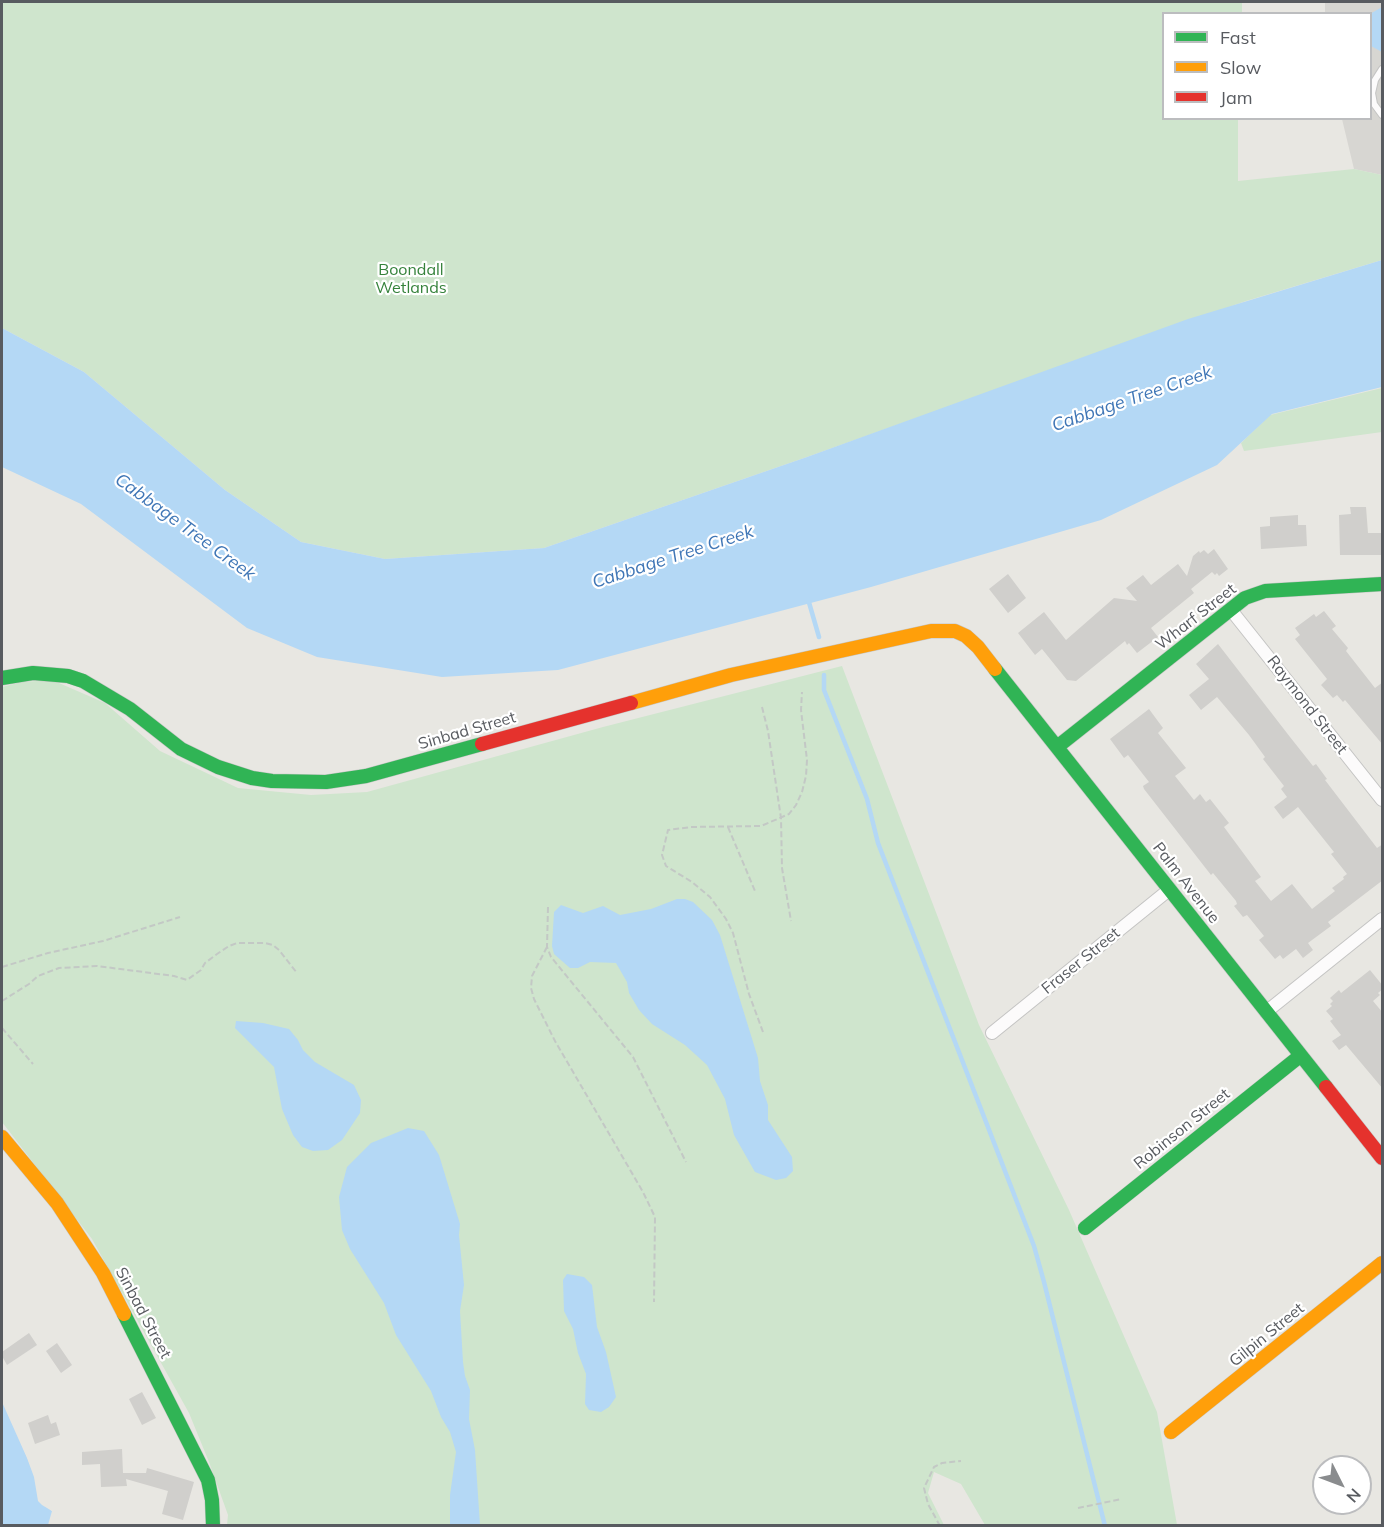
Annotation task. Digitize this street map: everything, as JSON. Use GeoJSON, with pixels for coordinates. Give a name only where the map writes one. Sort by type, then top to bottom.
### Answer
{"type":"FeatureCollection","features":[{"type":"Feature","properties":{"kind":"street","name":"Wharf Street"},"geometry":{"type":"LineString","coordinates":[[1057,747],[1245,598],[1265,591],[1383,584]]}},
{"type":"Feature","properties":{"kind":"street","name":"Raymond Street"},"geometry":{"type":"LineString","coordinates":[[1231,610],[1383,800]]}},
{"type":"Feature","properties":{"kind":"street","name":"Sinbad Street"},"geometry":{"type":"LineString","coordinates":[[2,678],[33,672],[75,678],[115,699],[181,749],[218,768],[272,781],[326,782],[366,776],[731,675],[931,631],[948,630],[960,633]]}},
{"type":"Feature","properties":{"kind":"street","name":"Palm Avenue"},"geometry":{"type":"LineString","coordinates":[[960,633],[978,648],[1383,1158]]}},
{"type":"Feature","properties":{"kind":"street","name":"Fraser Street"},"geometry":{"type":"LineString","coordinates":[[992,1033],[1170,889]]}},
{"type":"Feature","properties":{"kind":"street"},"geometry":{"type":"LineString","coordinates":[[1266,1012],[1383,919]]}},
{"type":"Feature","properties":{"kind":"street","name":"Robinson Street"},"geometry":{"type":"LineString","coordinates":[[1085,1228],[1300,1056]]}},
{"type":"Feature","properties":{"kind":"street","name":"Sinbad Street"},"geometry":{"type":"LineString","coordinates":[[2,1137],[57,1203],[103,1273],[208,1480],[213,1500],[213,1526]]}},
{"type":"Feature","properties":{"kind":"street","name":"Gilpin Street"},"geometry":{"type":"LineString","coordinates":[[1171,1432],[1383,1263]]}},
{"type":"Feature","properties":{"kind":"lane"},"geometry":{"type":"LineString","coordinates":[[1383,69],[1375,80],[1372,93],[1374,104],[1383,115]]}},
{"type":"Feature","properties":{"kind":"path"},"geometry":{"type":"LineString","coordinates":[[763,1032],[749,994],[733,933],[726,919],[710,897],[692,882],[666,866],[662,855],[668,830],[761,826],[789,814],[802,792],[806,776],[807,760],[801,710],[802,692]]}},
{"type":"Feature","properties":{"kind":"path"},"geometry":{"type":"LineString","coordinates":[[762,707],[781,818],[782,868],[791,921]]}},
{"type":"Feature","properties":{"kind":"path"},"geometry":{"type":"LineString","coordinates":[[728,826],[755,891]]}},
{"type":"Feature","properties":{"kind":"path"},"geometry":{"type":"LineString","coordinates":[[548,907],[547,946],[551,957],[633,1057],[686,1162]]}},
{"type":"Feature","properties":{"kind":"path"},"geometry":{"type":"LineString","coordinates":[[2,967],[48,953],[103,941],[180,917]]}},
{"type":"Feature","properties":{"kind":"path"},"geometry":{"type":"LineString","coordinates":[[2,1000],[38,976],[59,968],[97,966],[174,976],[187,980],[217,954],[237,943],[273,945],[297,973]]}},
{"type":"Feature","properties":{"kind":"path"},"geometry":{"type":"LineString","coordinates":[[547,946],[532,975],[531,988],[534,999],[555,1041],[643,1192],[655,1217],[654,1302]]}},
{"type":"Feature","properties":{"kind":"path"},"geometry":{"type":"LineString","coordinates":[[2,1028],[33,1064]]}},
{"type":"Feature","properties":{"kind":"path"},"geometry":{"type":"LineString","coordinates":[[940,1526],[928,1504],[924,1488],[934,1467],[942,1463],[961,1461]]}},
{"type":"Feature","properties":{"kind":"path"},"geometry":{"type":"LineString","coordinates":[[1078,1508],[1122,1499]]}},
{"type":"Feature","properties":{"kind":"shaded area"},"geometry":{"type":"Polygon","coordinates":[[[1325,2],[1382,2],[1382,175],[1354,169],[1342,120],[1372,120],[1372,12],[1325,12],[1325,2]]]}},
{"type":"Feature","properties":{"kind":"green space","name":"Boondall Wetlands"},"geometry":{"type":"Polygon","coordinates":[[[2,2],[1242,2],[1242,12],[1162,12],[1162,120],[1238,120],[1238,181],[1354,169],[1382,175],[1382,260],[1246,301],[544,548],[385,559],[301,542],[225,490],[84,372],[2,328],[2,2]]]}},
{"type":"Feature","properties":{"kind":"green space"},"geometry":{"type":"Polygon","coordinates":[[[1382,388],[1382,432],[1244,451],[1241,443],[1270,415],[1382,388]]]}},
{"type":"Feature","properties":{"kind":"green space"},"geometry":{"type":"Polygon","coordinates":[[[842,666],[979,1025],[1069,1210],[1157,1412],[1177,1525],[985,1525],[961,1484],[934,1472],[928,1493],[944,1525],[227,1525],[228,1515],[189,1413],[92,1239],[2,1122],[2,687],[22,682],[52,680],[105,703],[160,751],[238,788],[311,795],[367,792],[603,727],[842,666]]]}},
{"type":"Feature","properties":{"kind":"water"},"geometry":{"type":"Polygon","coordinates":[[[1382,7],[1382,52],[1372,47],[1372,13],[1382,7]]]}},
{"type":"Feature","properties":{"kind":"water","name":"Cabbage Tree Creek"},"geometry":{"type":"Polygon","coordinates":[[[1382,260],[1382,387],[1272,414],[1217,465],[1101,520],[871,587],[558,670],[442,677],[317,657],[247,628],[81,504],[2,467],[2,328],[84,372],[225,490],[301,542],[385,559],[544,548],[807,457],[1188,319],[1382,260]]]}},
{"type":"Feature","properties":{"kind":"water"},"geometry":{"type":"Polygon","coordinates":[[[677,899],[693,902],[712,920],[720,935],[758,1058],[760,1081],[768,1105],[768,1120],[792,1157],[793,1171],[786,1178],[776,1180],[755,1172],[734,1135],[725,1099],[707,1065],[685,1045],[652,1024],[639,1010],[616,963],[590,962],[578,968],[570,968],[554,954],[552,946],[554,912],[561,905],[583,913],[603,906],[620,915],[651,909],[677,899]]]}},
{"type":"Feature","properties":{"kind":"water"},"geometry":{"type":"Polygon","coordinates":[[[236,1021],[263,1023],[289,1029],[303,1050],[315,1062],[354,1085],[361,1100],[360,1113],[342,1140],[328,1150],[313,1151],[302,1147],[293,1135],[282,1109],[274,1067],[235,1028],[236,1021]]]}},
{"type":"Feature","properties":{"kind":"water"},"geometry":{"type":"Polygon","coordinates":[[[408,1128],[424,1131],[439,1155],[460,1224],[464,1285],[460,1311],[463,1362],[470,1390],[469,1419],[475,1450],[480,1525],[450,1525],[450,1495],[456,1452],[450,1432],[441,1417],[431,1391],[396,1335],[384,1303],[350,1249],[342,1230],[339,1197],[347,1167],[371,1143],[408,1128]]]}},
{"type":"Feature","properties":{"kind":"water"},"geometry":{"type":"Polygon","coordinates":[[[567,1274],[584,1277],[592,1285],[597,1327],[606,1352],[616,1397],[609,1407],[601,1412],[589,1410],[585,1404],[586,1374],[578,1353],[573,1329],[564,1311],[563,1280],[567,1274]]]}},
{"type":"Feature","properties":{"kind":"water"},"geometry":{"type":"Polygon","coordinates":[[[2,1394],[47,1507],[52,1511],[48,1525],[2,1525],[2,1394]]]}},
{"type":"Feature","properties":{"kind":"pier"},"geometry":{"type":"Polygon","coordinates":[[[2,1391],[25,1437],[40,1475],[44,1496],[52,1507],[52,1511],[38,1501],[34,1477],[2,1402],[2,1391]]]}},
{"type":"Feature","properties":{"kind":"building"},"geometry":{"type":"Polygon","coordinates":[[[1350,507],[1366,507],[1368,533],[1383,533],[1383,555],[1340,555],[1339,515],[1351,514],[1350,507]]]}},
{"type":"Feature","properties":{"kind":"building"},"geometry":{"type":"Polygon","coordinates":[[[1298,515],[1298,525],[1306,525],[1307,546],[1261,549],[1260,527],[1270,526],[1270,517],[1298,515]]]}},
{"type":"Feature","properties":{"kind":"building"},"geometry":{"type":"Polygon","coordinates":[[[1214,549],[1228,569],[1219,576],[1212,572],[1191,589],[1194,593],[1151,628],[1158,637],[1137,653],[1125,641],[1076,681],[1067,680],[1042,649],[1035,655],[1018,633],[1044,612],[1066,640],[1114,598],[1137,601],[1126,588],[1143,575],[1151,585],[1178,564],[1187,576],[1193,556],[1204,550],[1208,554],[1214,549]]]}},
{"type":"Feature","properties":{"kind":"building"},"geometry":{"type":"Polygon","coordinates":[[[1008,574],[1026,598],[1008,613],[989,589],[1008,574]]]}},
{"type":"Feature","properties":{"kind":"building"},"geometry":{"type":"Polygon","coordinates":[[[1324,611],[1336,626],[1332,629],[1348,648],[1346,651],[1375,688],[1383,682],[1383,745],[1345,700],[1343,702],[1337,695],[1333,698],[1321,685],[1327,679],[1295,639],[1300,635],[1295,628],[1314,614],[1316,617],[1324,611]]]}},
{"type":"Feature","properties":{"kind":"building"},"geometry":{"type":"Polygon","coordinates":[[[1218,644],[1313,766],[1316,764],[1327,779],[1325,780],[1377,848],[1383,844],[1383,880],[1328,922],[1331,926],[1308,943],[1313,950],[1303,958],[1296,949],[1283,959],[1280,955],[1275,959],[1259,940],[1264,936],[1247,915],[1243,917],[1234,906],[1237,904],[1236,901],[1213,873],[1211,875],[1144,789],[1143,786],[1149,782],[1128,755],[1124,758],[1110,739],[1149,709],[1163,728],[1158,733],[1186,768],[1175,776],[1194,800],[1200,794],[1206,802],[1210,799],[1229,823],[1224,827],[1261,877],[1255,881],[1271,901],[1292,884],[1312,909],[1335,891],[1332,888],[1347,874],[1331,854],[1334,852],[1298,807],[1283,819],[1274,807],[1287,797],[1281,789],[1284,786],[1263,759],[1265,757],[1249,735],[1217,697],[1201,710],[1189,695],[1209,679],[1196,664],[1218,644]]]}},
{"type":"Feature","properties":{"kind":"building"},"geometry":{"type":"Polygon","coordinates":[[[1370,970],[1383,986],[1378,993],[1380,995],[1373,1001],[1383,1013],[1383,1089],[1346,1045],[1339,1050],[1332,1041],[1341,1035],[1330,1021],[1333,1019],[1326,1011],[1332,1006],[1330,1004],[1333,1001],[1330,998],[1339,990],[1341,993],[1370,970]]]}},
{"type":"Feature","properties":{"kind":"building"},"geometry":{"type":"Polygon","coordinates":[[[29,1333],[37,1345],[7,1365],[2,1352],[29,1333]]]}},
{"type":"Feature","properties":{"kind":"building"},"geometry":{"type":"Polygon","coordinates":[[[57,1343],[72,1365],[61,1373],[46,1351],[57,1343]]]}},
{"type":"Feature","properties":{"kind":"building"},"geometry":{"type":"Polygon","coordinates":[[[142,1392],[156,1418],[142,1425],[129,1399],[142,1392]]]}},
{"type":"Feature","properties":{"kind":"building"},"geometry":{"type":"Polygon","coordinates":[[[48,1415],[51,1424],[56,1422],[60,1435],[35,1444],[28,1423],[48,1415]]]}},
{"type":"Feature","properties":{"kind":"building"},"geometry":{"type":"Polygon","coordinates":[[[122,1449],[123,1473],[146,1473],[147,1468],[194,1482],[183,1520],[162,1514],[168,1491],[126,1479],[127,1486],[101,1487],[100,1464],[82,1465],[82,1452],[122,1449]]]}},
{"type":"Feature","properties":{"kind":"waterway"},"geometry":{"type":"LineString","coordinates":[[808,599],[819,637]]}},
{"type":"Feature","properties":{"kind":"waterway"},"geometry":{"type":"LineString","coordinates":[[824,675],[824,690],[867,799],[878,843],[1034,1246],[1105,1526]]}},
{"type":"Feature","properties":{"kind":"traffic: fast"},"geometry":{"type":"LineString","coordinates":[[1057,747],[1245,598],[1265,591],[1382,584]]}},
{"type":"Feature","properties":{"kind":"traffic: fast"},"geometry":{"type":"LineString","coordinates":[[995,669],[1326,1087]]}},
{"type":"Feature","properties":{"kind":"traffic: fast"},"geometry":{"type":"LineString","coordinates":[[2,678],[33,673],[68,676],[83,681],[130,709],[181,749],[218,767],[252,778],[272,781],[326,782],[366,776],[482,744]]}},
{"type":"Feature","properties":{"kind":"traffic: fast"},"geometry":{"type":"LineString","coordinates":[[1085,1228],[1300,1056]]}},
{"type":"Feature","properties":{"kind":"traffic: fast"},"geometry":{"type":"LineString","coordinates":[[124,1314],[208,1480],[212,1500],[213,1526]]}},
{"type":"Feature","properties":{"kind":"traffic: slow"},"geometry":{"type":"LineString","coordinates":[[631,703],[731,675],[931,631],[955,631],[966,636],[995,669]]}},
{"type":"Feature","properties":{"kind":"traffic: slow"},"geometry":{"type":"LineString","coordinates":[[2,1137],[57,1203],[103,1273],[124,1314]]}},
{"type":"Feature","properties":{"kind":"traffic: slow"},"geometry":{"type":"LineString","coordinates":[[1171,1432],[1382,1263]]}},
{"type":"Feature","properties":{"kind":"traffic: jam"},"geometry":{"type":"LineString","coordinates":[[482,744],[631,703]]}},
{"type":"Feature","properties":{"kind":"traffic: jam"},"geometry":{"type":"LineString","coordinates":[[1326,1087],[1382,1158]]}}]}
